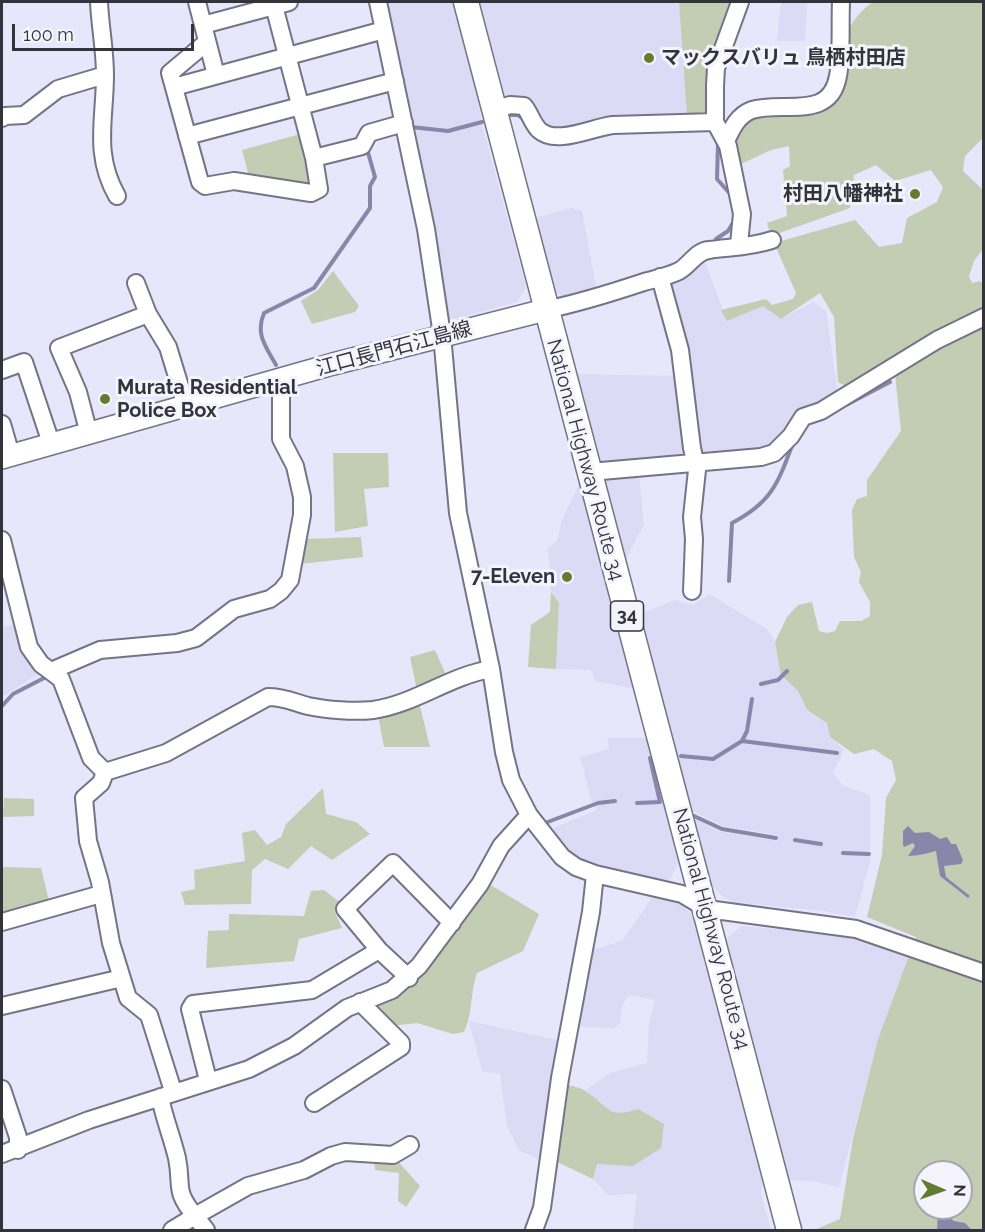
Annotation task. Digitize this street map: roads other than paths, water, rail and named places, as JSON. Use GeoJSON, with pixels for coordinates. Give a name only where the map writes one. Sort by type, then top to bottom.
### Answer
{"type":"FeatureCollection","features":[{"type":"Feature","properties":{"kind":"highway","name":"National Highway Route 34"},"geometry":{"type":"LineString","coordinates":[[466,2],[545,310],[707,909],[789,1230]]}},
{"type":"Feature","properties":{"kind":"main road","name":"江口長門石江島線"},"geometry":{"type":"LineString","coordinates":[[6,456],[442,335],[545,310]]}},
{"type":"Feature","properties":{"kind":"street"},"geometry":{"type":"LineString","coordinates":[[99,2],[105,75],[101,141],[111,186],[117,196]]}},
{"type":"Feature","properties":{"kind":"street"},"geometry":{"type":"LineString","coordinates":[[197,2],[216,75]]}},
{"type":"Feature","properties":{"kind":"street"},"geometry":{"type":"LineString","coordinates":[[378,2],[426,229],[442,335],[458,513],[491,669],[511,780],[529,815],[562,857],[576,867],[595,874],[682,894],[707,909],[856,929],[984,973]]}},
{"type":"Feature","properties":{"kind":"street"},"geometry":{"type":"LineString","coordinates":[[739,244],[742,214],[726,141],[715,122],[716,68],[740,2]]}},
{"type":"Feature","properties":{"kind":"street"},"geometry":{"type":"LineString","coordinates":[[726,141],[735,123],[753,110],[810,107],[823,101],[838,76],[841,2]]}},
{"type":"Feature","properties":{"kind":"street"},"geometry":{"type":"LineString","coordinates":[[203,25],[279,3],[288,56],[314,158],[319,189],[311,193],[234,181],[205,186],[200,182],[170,73],[207,42]]}},
{"type":"Feature","properties":{"kind":"street"},"geometry":{"type":"LineString","coordinates":[[174,87],[384,30]]}},
{"type":"Feature","properties":{"kind":"street"},"geometry":{"type":"LineString","coordinates":[[2,118],[24,115],[58,89],[105,75]]}},
{"type":"Feature","properties":{"kind":"street"},"geometry":{"type":"LineString","coordinates":[[187,136],[395,81]]}},
{"type":"Feature","properties":{"kind":"street"},"geometry":{"type":"LineString","coordinates":[[494,110],[510,105],[524,106],[539,130],[546,135],[583,134],[598,127],[613,125],[715,122]]}},
{"type":"Feature","properties":{"kind":"street"},"geometry":{"type":"LineString","coordinates":[[314,158],[362,146],[369,134],[404,123]]}},
{"type":"Feature","properties":{"kind":"street"},"geometry":{"type":"LineString","coordinates":[[545,310],[583,302],[680,271],[700,253],[730,249],[739,244],[754,246],[772,240]]}},
{"type":"Feature","properties":{"kind":"street"},"geometry":{"type":"LineString","coordinates":[[660,277],[680,350],[696,464],[692,517],[694,530],[692,591]]}},
{"type":"Feature","properties":{"kind":"street"},"geometry":{"type":"LineString","coordinates":[[136,283],[148,314],[168,347],[186,406]]}},
{"type":"Feature","properties":{"kind":"street"},"geometry":{"type":"LineString","coordinates":[[89,434],[78,393],[59,348],[148,314]]}},
{"type":"Feature","properties":{"kind":"street"},"geometry":{"type":"LineString","coordinates":[[590,472],[696,464],[761,457],[774,453],[791,436],[803,417],[821,411],[937,340],[984,317]]}},
{"type":"Feature","properties":{"kind":"street"},"geometry":{"type":"LineString","coordinates":[[2,370],[24,362],[51,443]]}},
{"type":"Feature","properties":{"kind":"street"},"geometry":{"type":"LineString","coordinates":[[51,671],[100,650],[177,643],[196,638],[234,609],[270,599],[290,580],[300,535],[302,506],[295,466],[281,439],[281,379]]}},
{"type":"Feature","properties":{"kind":"street"},"geometry":{"type":"LineString","coordinates":[[2,424],[6,456]]}},
{"type":"Feature","properties":{"kind":"street"},"geometry":{"type":"LineString","coordinates":[[2,540],[33,657],[61,679],[90,758],[105,772]]}},
{"type":"Feature","properties":{"kind":"street"},"geometry":{"type":"LineString","coordinates":[[105,772],[166,753],[254,702],[268,697],[284,697],[308,706],[372,710],[422,695],[472,672],[491,669]]}},
{"type":"Feature","properties":{"kind":"street"},"geometry":{"type":"LineString","coordinates":[[105,772],[101,783],[84,798],[88,841],[128,998],[149,1015],[167,1094],[177,1159],[178,1186],[182,1200],[207,1230]]}},
{"type":"Feature","properties":{"kind":"street"},"geometry":{"type":"LineString","coordinates":[[2,1154],[18,1150],[89,1120],[266,1062],[294,1046],[347,1008],[392,990],[409,978],[480,884],[501,846],[529,815]]}},
{"type":"Feature","properties":{"kind":"street"},"geometry":{"type":"LineString","coordinates":[[409,978],[379,950],[345,909],[393,863],[452,922]]}},
{"type":"Feature","properties":{"kind":"street"},"geometry":{"type":"LineString","coordinates":[[534,1230],[543,1208],[560,1078],[589,923],[595,874]]}},
{"type":"Feature","properties":{"kind":"street"},"geometry":{"type":"LineString","coordinates":[[2,922],[101,894]]}},
{"type":"Feature","properties":{"kind":"street"},"geometry":{"type":"LineString","coordinates":[[208,1080],[190,1009],[192,1004],[312,990],[379,950]]}},
{"type":"Feature","properties":{"kind":"street"},"geometry":{"type":"LineString","coordinates":[[2,1006],[122,978]]}},
{"type":"Feature","properties":{"kind":"street"},"geometry":{"type":"LineString","coordinates":[[314,1103],[401,1047],[401,1043],[360,1002]]}},
{"type":"Feature","properties":{"kind":"street"},"geometry":{"type":"LineString","coordinates":[[2,1089],[18,1137],[18,1150]]}},
{"type":"Feature","properties":{"kind":"street"},"geometry":{"type":"LineString","coordinates":[[172,1230],[248,1186],[304,1170],[331,1156],[345,1152],[393,1155],[410,1145]]}},
{"type":"Feature","properties":{"kind":"waterway"},"geometry":{"type":"LineString","coordinates":[[510,115],[518,115],[525,120]]}},
{"type":"Feature","properties":{"kind":"waterway"},"geometry":{"type":"LineString","coordinates":[[411,127],[448,131],[482,122]]}},
{"type":"Feature","properties":{"kind":"waterway"},"geometry":{"type":"LineString","coordinates":[[718,143],[717,179],[732,196]]}},
{"type":"Feature","properties":{"kind":"waterway"},"geometry":{"type":"LineString","coordinates":[[276,365],[261,334],[264,313],[314,288],[370,208],[370,186],[375,177],[367,149]]}},
{"type":"Feature","properties":{"kind":"waterway"},"geometry":{"type":"LineString","coordinates":[[716,239],[728,231],[734,221]]}},
{"type":"Feature","properties":{"kind":"waterway"},"geometry":{"type":"LineString","coordinates":[[846,405],[890,382]]}},
{"type":"Feature","properties":{"kind":"waterway"},"geometry":{"type":"LineString","coordinates":[[729,581],[732,523],[756,507],[772,490],[793,443]]}},
{"type":"Feature","properties":{"kind":"waterway"},"geometry":{"type":"LineString","coordinates":[[761,684],[778,680],[787,671]]}},
{"type":"Feature","properties":{"kind":"waterway"},"geometry":{"type":"LineString","coordinates":[[2,706],[13,694],[46,677]]}},
{"type":"Feature","properties":{"kind":"waterway"},"geometry":{"type":"LineString","coordinates":[[681,756],[713,759],[742,741],[747,731],[752,699]]}},
{"type":"Feature","properties":{"kind":"waterway"},"geometry":{"type":"LineString","coordinates":[[742,741],[837,753]]}},
{"type":"Feature","properties":{"kind":"waterway"},"geometry":{"type":"LineString","coordinates":[[637,803],[660,802],[650,758]]}},
{"type":"Feature","properties":{"kind":"waterway"},"geometry":{"type":"LineString","coordinates":[[545,823],[598,803],[615,801]]}},
{"type":"Feature","properties":{"kind":"waterway"},"geometry":{"type":"LineString","coordinates":[[694,816],[722,829],[776,838]]}},
{"type":"Feature","properties":{"kind":"waterway"},"geometry":{"type":"LineString","coordinates":[[795,840],[821,844]]}},
{"type":"Feature","properties":{"kind":"waterway"},"geometry":{"type":"LineString","coordinates":[[843,853],[869,854]]}},
{"type":"Feature","properties":{"kind":"place","name":"マックスバリュ 鳥栖村田店"},"geometry":{"type":"Point","coordinates":[649,58]}},
{"type":"Feature","properties":{"kind":"place","name":"村田八幡神社"},"geometry":{"type":"Point","coordinates":[915,194]}},
{"type":"Feature","properties":{"kind":"place","name":"Murata Residential Police Box"},"geometry":{"type":"Point","coordinates":[105,399]}},
{"type":"Feature","properties":{"kind":"place","name":"7-Eleven"},"geometry":{"type":"Point","coordinates":[567,577]}}]}
